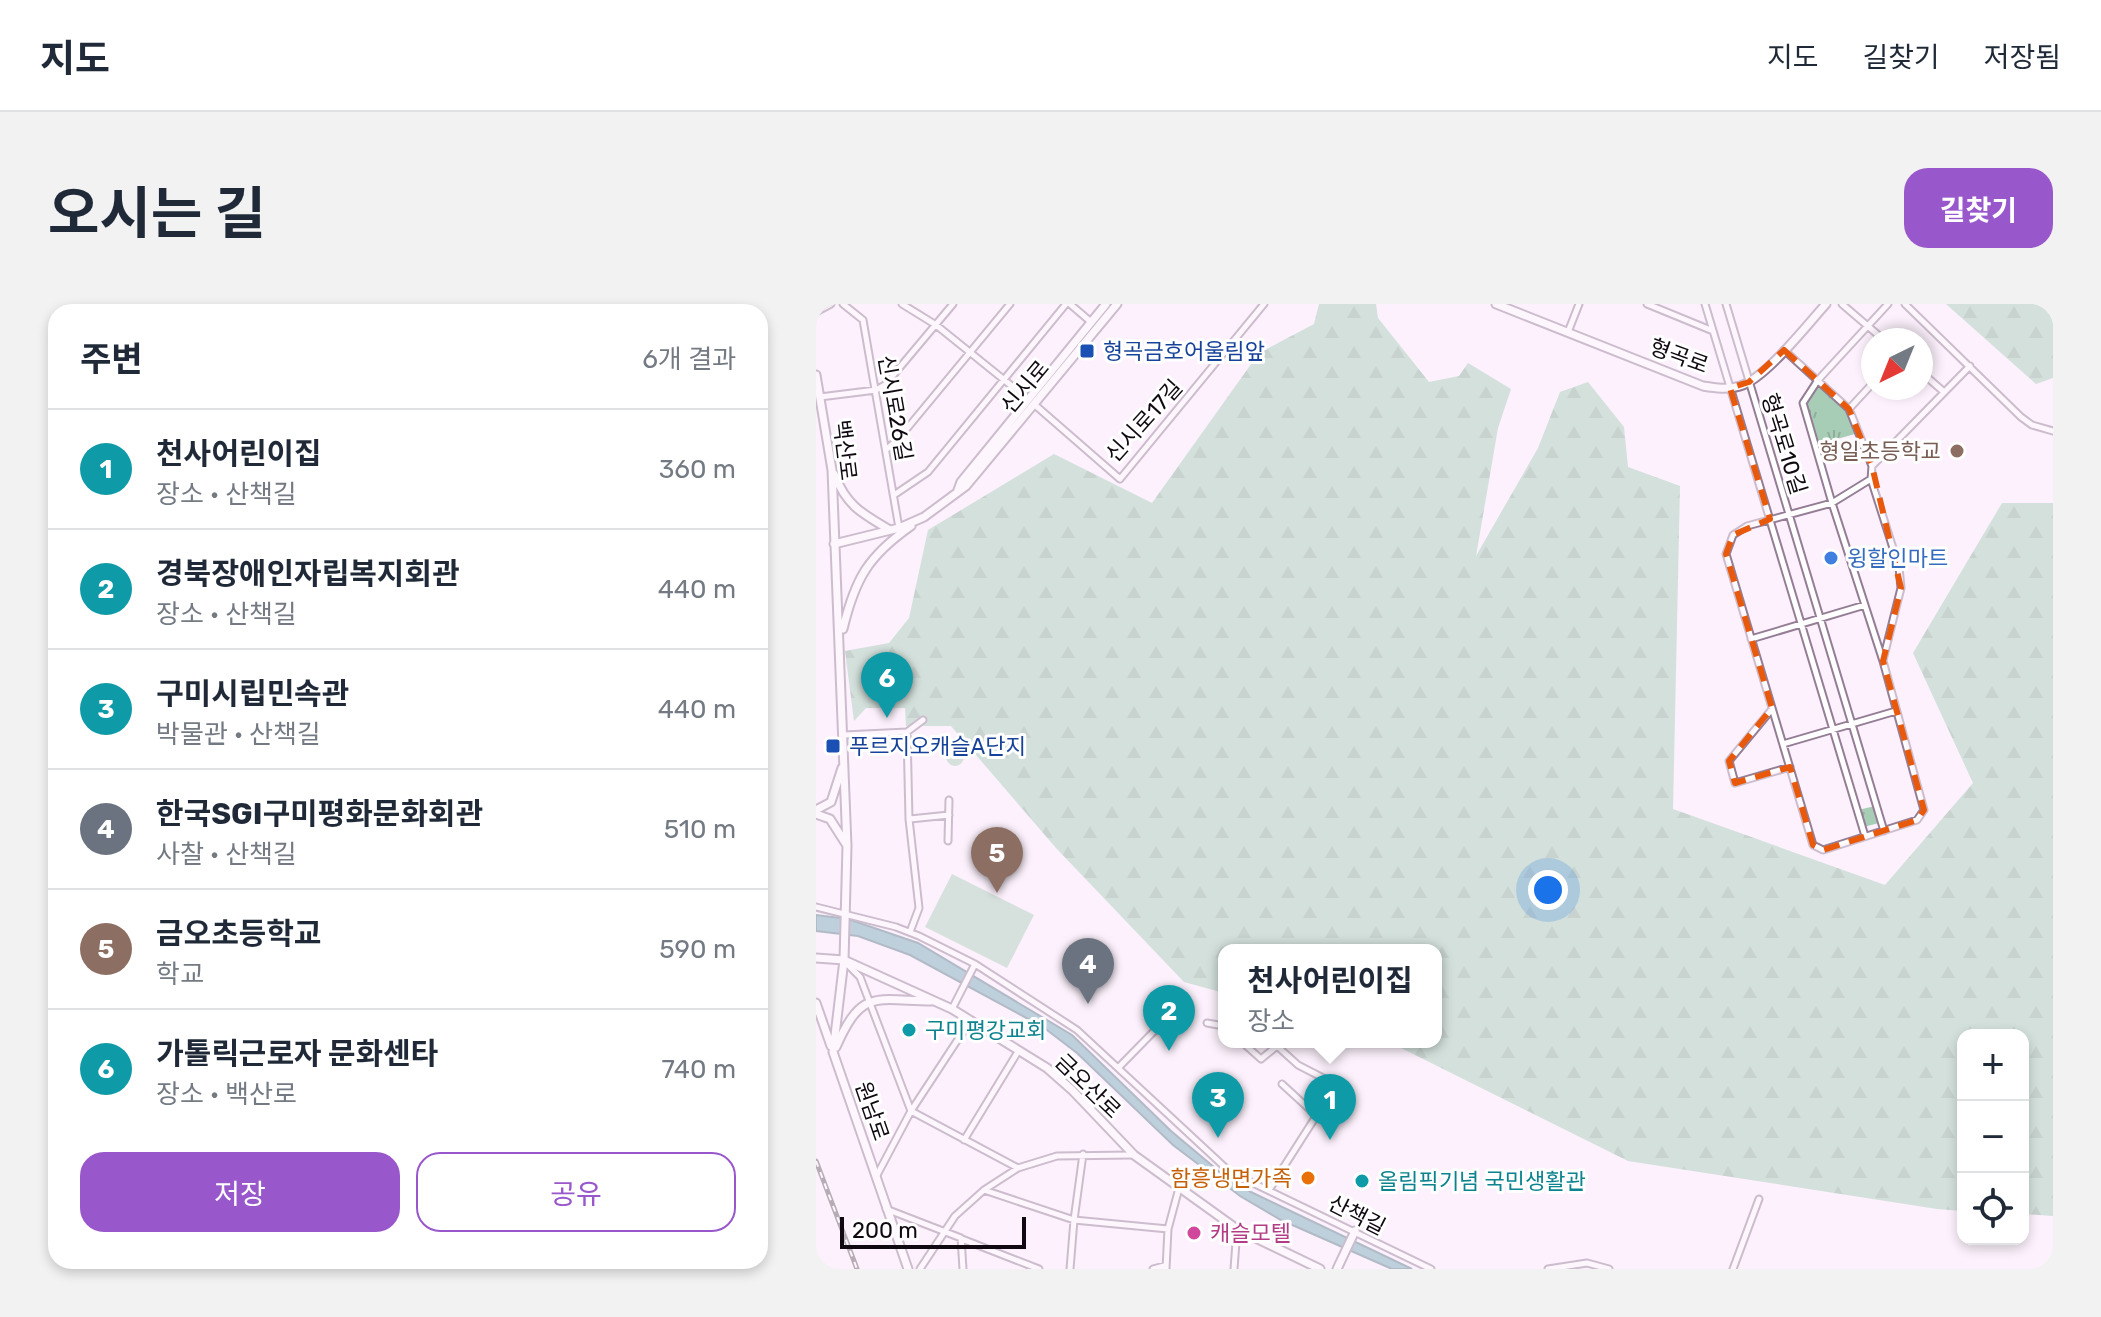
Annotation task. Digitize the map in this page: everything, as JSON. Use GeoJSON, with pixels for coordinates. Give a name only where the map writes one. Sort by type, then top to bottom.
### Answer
{"type":"FeatureCollection","features":[{"type":"Feature","properties":{"kind":"street"},"geometry":{"type":"LineString","coordinates":[[816,312],[831,304]]}},
{"type":"Feature","properties":{"kind":"street","name":"신시로26길"},"geometry":{"type":"LineString","coordinates":[[843,304],[863,320],[894,495],[894,529]]}},
{"type":"Feature","properties":{"kind":"street"},"geometry":{"type":"LineString","coordinates":[[902,304],[936,325],[1032,403]]}},
{"type":"Feature","properties":{"kind":"street"},"geometry":{"type":"LineString","coordinates":[[820,397],[876,390],[890,381],[953,304]]}},
{"type":"Feature","properties":{"kind":"street"},"geometry":{"type":"LineString","coordinates":[[886,451],[1010,304]]}},
{"type":"Feature","properties":{"kind":"street"},"geometry":{"type":"LineString","coordinates":[[894,495],[928,472],[1068,304],[1091,322]]}},
{"type":"Feature","properties":{"kind":"street","name":"신시로"},"geometry":{"type":"LineString","coordinates":[[1032,403],[1106,304]]}},
{"type":"Feature","properties":{"kind":"street","name":"신시로"},"geometry":{"type":"LineString","coordinates":[[834,544],[894,529],[924,517],[966,486],[1117,304]]}},
{"type":"Feature","properties":{"kind":"street","name":"신시로17길"},"geometry":{"type":"LineString","coordinates":[[1032,403],[1120,479],[1264,304]]}},
{"type":"Feature","properties":{"kind":"street","name":"형곡로"},"geometry":{"type":"LineString","coordinates":[[1496,304],[1703,386],[1730,388],[1749,382],[1784,350],[1826,304]]}},
{"type":"Feature","properties":{"kind":"street"},"geometry":{"type":"LineString","coordinates":[[1567,333],[1579,304]]}},
{"type":"Feature","properties":{"kind":"street"},"geometry":{"type":"LineString","coordinates":[[1647,304],[1714,332]]}},
{"type":"Feature","properties":{"kind":"street"},"geometry":{"type":"LineString","coordinates":[[1705,304],[1865,836]]}},
{"type":"Feature","properties":{"kind":"street","name":"형곡로10길"},"geometry":{"type":"LineString","coordinates":[[1726,304],[1884,831],[1917,820],[1924,810],[1883,661],[1832,503]]}},
{"type":"Feature","properties":{"kind":"street"},"geometry":{"type":"LineString","coordinates":[[1842,304],[1869,328]]}},
{"type":"Feature","properties":{"kind":"street"},"geometry":{"type":"LineString","coordinates":[[1832,503],[1803,403],[1818,380],[1888,304]]}},
{"type":"Feature","properties":{"kind":"street"},"geometry":{"type":"LineString","coordinates":[[1905,304],[2032,425],[2053,431]]}},
{"type":"Feature","properties":{"kind":"street"},"geometry":{"type":"LineString","coordinates":[[1784,350],[1849,409],[1872,466],[1871,479],[1899,567],[1901,588],[1883,661]]}},
{"type":"Feature","properties":{"kind":"street"},"geometry":{"type":"LineString","coordinates":[[1872,466],[1970,366]]}},
{"type":"Feature","properties":{"kind":"street","name":"백산로"},"geometry":{"type":"LineString","coordinates":[[816,375],[832,470],[845,758],[847,846],[844,960]]}},
{"type":"Feature","properties":{"kind":"street"},"geometry":{"type":"LineString","coordinates":[[1933,382],[1944,392]]}},
{"type":"Feature","properties":{"kind":"street"},"geometry":{"type":"LineString","coordinates":[[1849,409],[1861,396]]}},
{"type":"Feature","properties":{"kind":"street"},"geometry":{"type":"LineString","coordinates":[[816,414],[824,419]]}},
{"type":"Feature","properties":{"kind":"street"},"geometry":{"type":"LineString","coordinates":[[832,470],[841,492],[853,508],[894,529]]}},
{"type":"Feature","properties":{"kind":"street","name":"형곡로10길"},"geometry":{"type":"LineString","coordinates":[[1789,514],[1832,503],[1871,479]]}},
{"type":"Feature","properties":{"kind":"street"},"geometry":{"type":"LineString","coordinates":[[1789,514],[1747,526],[1733,535],[1726,554],[1751,639],[1813,845],[1823,850],[1884,831]]}},
{"type":"Feature","properties":{"kind":"street"},"geometry":{"type":"LineString","coordinates":[[840,639],[848,605],[867,566],[885,544],[924,517]]}},
{"type":"Feature","properties":{"kind":"street"},"geometry":{"type":"LineString","coordinates":[[1751,639],[1865,605]]}},
{"type":"Feature","properties":{"kind":"street"},"geometry":{"type":"LineString","coordinates":[[1772,708],[1729,761],[1735,783],[1790,767]]}},
{"type":"Feature","properties":{"kind":"street"},"geometry":{"type":"LineString","coordinates":[[1783,744],[1896,711]]}},
{"type":"Feature","properties":{"kind":"street"},"geometry":{"type":"LineString","coordinates":[[844,735],[907,732],[923,720]]}},
{"type":"Feature","properties":{"kind":"street"},"geometry":{"type":"LineString","coordinates":[[907,732],[909,819],[919,908],[910,932]]}},
{"type":"Feature","properties":{"kind":"street"},"geometry":{"type":"LineString","coordinates":[[816,812],[829,805],[834,798],[845,758]]}},
{"type":"Feature","properties":{"kind":"street"},"geometry":{"type":"LineString","coordinates":[[948,841],[949,800]]}},
{"type":"Feature","properties":{"kind":"street"},"geometry":{"type":"LineString","coordinates":[[816,812],[830,819],[847,846]]}},
{"type":"Feature","properties":{"kind":"street"},"geometry":{"type":"LineString","coordinates":[[909,819],[949,815]]}},
{"type":"Feature","properties":{"kind":"street","name":"산책길"},"geometry":{"type":"LineString","coordinates":[[816,907],[910,932],[975,964],[1077,1030],[1230,1172],[1431,1269]]}},
{"type":"Feature","properties":{"kind":"street","name":"금오산로"},"geometry":{"type":"LineString","coordinates":[[816,958],[844,960],[935,1001],[1019,1050],[1057,1077],[1134,1155],[1237,1229],[1320,1269]]}},
{"type":"Feature","properties":{"kind":"street"},"geometry":{"type":"LineString","coordinates":[[844,960],[860,977],[911,1111],[1018,1168]]}},
{"type":"Feature","properties":{"kind":"street","name":"원남로"},"geometry":{"type":"LineString","coordinates":[[844,960],[833,1052],[908,1269]]}},
{"type":"Feature","properties":{"kind":"street"},"geometry":{"type":"LineString","coordinates":[[952,1009],[975,964]]}},
{"type":"Feature","properties":{"kind":"street"},"geometry":{"type":"LineString","coordinates":[[833,1052],[849,1019],[870,1002],[935,1001]]}},
{"type":"Feature","properties":{"kind":"street"},"geometry":{"type":"LineString","coordinates":[[816,1003],[833,1052]]}},
{"type":"Feature","properties":{"kind":"street"},"geometry":{"type":"LineString","coordinates":[[1119,1067],[1165,1020]]}},
{"type":"Feature","properties":{"kind":"street"},"geometry":{"type":"LineString","coordinates":[[875,1178],[911,1111],[970,1021]]}},
{"type":"Feature","properties":{"kind":"street"},"geometry":{"type":"LineString","coordinates":[[1207,1023],[1218,1025]]}},
{"type":"Feature","properties":{"kind":"street"},"geometry":{"type":"LineString","coordinates":[[1249,1048],[1261,1059],[1275,1048]]}},
{"type":"Feature","properties":{"kind":"street"},"geometry":{"type":"LineString","coordinates":[[1269,1190],[1318,1117],[1327,1099],[1329,1081],[1298,1065],[1279,1048]]}},
{"type":"Feature","properties":{"kind":"street"},"geometry":{"type":"LineString","coordinates":[[964,1140],[1019,1050]]}},
{"type":"Feature","properties":{"kind":"street"},"geometry":{"type":"LineString","coordinates":[[1282,1084],[1318,1117]]}},
{"type":"Feature","properties":{"kind":"street"},"geometry":{"type":"LineString","coordinates":[[1070,1269],[1083,1154]]}},
{"type":"Feature","properties":{"kind":"street"},"geometry":{"type":"LineString","coordinates":[[920,1269],[955,1216],[984,1190],[1018,1168],[1057,1156],[1134,1155]]}},
{"type":"Feature","properties":{"kind":"street"},"geometry":{"type":"LineString","coordinates":[[1153,1269],[1165,1267],[1168,1229],[1179,1187]]}},
{"type":"Feature","properties":{"kind":"street"},"geometry":{"type":"LineString","coordinates":[[984,1190],[1074,1220],[1168,1229]]}},
{"type":"Feature","properties":{"kind":"street"},"geometry":{"type":"LineString","coordinates":[[1733,1269],[1759,1199]]}},
{"type":"Feature","properties":{"kind":"street"},"geometry":{"type":"LineString","coordinates":[[886,1209],[1039,1269]]}},
{"type":"Feature","properties":{"kind":"street"},"geometry":{"type":"LineString","coordinates":[[1234,1269],[1237,1229]]}},
{"type":"Feature","properties":{"kind":"street"},"geometry":{"type":"LineString","coordinates":[[1337,1269],[1355,1231]]}},
{"type":"Feature","properties":{"kind":"street"},"geometry":{"type":"LineString","coordinates":[[961,1238],[963,1269]]}},
{"type":"Feature","properties":{"kind":"street"},"geometry":{"type":"LineString","coordinates":[[1548,1269],[1587,1263],[1609,1269]]}},
{"type":"Feature","properties":{"kind":"highlighted area"},"geometry":{"type":"Polygon","coordinates":[[[1784,350],[1849,409],[1872,466],[1901,588],[1883,661],[1924,810],[1917,820],[1823,850],[1813,845],[1790,767],[1735,783],[1729,761],[1772,708],[1726,554],[1733,535],[1770,519],[1730,388],[1749,382],[1784,350]]]}},
{"type":"Feature","properties":{"kind":"green space"},"geometry":{"type":"Polygon","coordinates":[[[1319,304],[1376,304],[1378,318],[1429,382],[1459,376],[1468,363],[1511,389],[1498,428],[1476,556],[1538,448],[1560,392],[1588,382],[1624,427],[1628,467],[1680,486],[1673,809],[1885,885],[1973,783],[1913,653],[2002,503],[2053,503],[2053,1216],[2029,1214],[2029,1029],[1957,1029],[1957,1211],[1628,1161],[1401,1048],[1442,1048],[1442,944],[1218,944],[1218,991],[1184,982],[1056,848],[951,726],[906,726],[905,708],[866,708],[854,721],[845,651],[889,643],[909,618],[928,530],[1054,454],[1152,503],[1259,353],[1314,324],[1319,304]]]}},
{"type":"Feature","properties":{"kind":"green space"},"geometry":{"type":"Polygon","coordinates":[[[1946,304],[2053,304],[2053,378],[2036,384],[1946,304]]]}},
{"type":"Feature","properties":{"kind":"green space"},"geometry":{"type":"Polygon","coordinates":[[[1820,384],[1847,410],[1855,434],[1819,444],[1805,403],[1820,384]]]}},
{"type":"Feature","properties":{"kind":"green space"},"geometry":{"type":"Polygon","coordinates":[[[955,748],[964,757],[955,766],[946,757],[955,748]]]}},
{"type":"Feature","properties":{"kind":"green space"},"geometry":{"type":"Polygon","coordinates":[[[1875,806],[1879,823],[1864,827],[1858,810],[1875,806]]]}},
{"type":"Feature","properties":{"kind":"green space"},"geometry":{"type":"Polygon","coordinates":[[[952,874],[1034,915],[1007,968],[925,927],[952,874]]]}},
{"type":"Feature","properties":{"kind":"water"},"geometry":{"type":"Polygon","coordinates":[[[816,915],[848,919],[918,943],[1072,1035],[1171,1131],[1227,1178],[1412,1269],[1392,1269],[1281,1220],[1240,1196],[1173,1145],[1077,1053],[1043,1027],[910,955],[858,936],[816,931],[816,915]]]}},
{"type":"Feature","properties":{"kind":"railway"},"geometry":{"type":"LineString","coordinates":[[816,1161],[857,1269]]}},
{"type":"Feature","properties":{"kind":"place","name":"형곡금호어울림앞"},"geometry":{"type":"Point","coordinates":[1087,351]}},
{"type":"Feature","properties":{"kind":"place","name":"형일초등학교"},"geometry":{"type":"Point","coordinates":[1957,451]}},
{"type":"Feature","properties":{"kind":"place","name":"윙할인마트"},"geometry":{"type":"Point","coordinates":[1831,558]}},
{"type":"Feature","properties":{"kind":"place","name":"가톨릭근로자 문화센타"},"geometry":{"type":"Point","coordinates":[887,718]}},
{"type":"Feature","properties":{"kind":"place","name":"푸르지오캐슬A단지"},"geometry":{"type":"Point","coordinates":[833,746]}},
{"type":"Feature","properties":{"kind":"place","name":"금오초등학교"},"geometry":{"type":"Point","coordinates":[997,893]}},
{"type":"Feature","properties":{"kind":"place","name":"한국SGI구미평화문화회관"},"geometry":{"type":"Point","coordinates":[1088,1004]}},
{"type":"Feature","properties":{"kind":"place","name":"구미평강교회"},"geometry":{"type":"Point","coordinates":[909,1030]}},
{"type":"Feature","properties":{"kind":"place","name":"경북장애인자립복지회관"},"geometry":{"type":"Point","coordinates":[1169,1051]}},
{"type":"Feature","properties":{"kind":"place","name":"구미시립민속관"},"geometry":{"type":"Point","coordinates":[1218,1138]}},
{"type":"Feature","properties":{"kind":"place","name":"천사어린이집"},"geometry":{"type":"Point","coordinates":[1330,1140]}},
{"type":"Feature","properties":{"kind":"place","name":"함흥냉면가족"},"geometry":{"type":"Point","coordinates":[1308,1178]}},
{"type":"Feature","properties":{"kind":"place","name":"올림픽기념 국민생활관"},"geometry":{"type":"Point","coordinates":[1362,1181]}},
{"type":"Feature","properties":{"kind":"place","name":"캐슬모텔"},"geometry":{"type":"Point","coordinates":[1194,1233]}}]}
